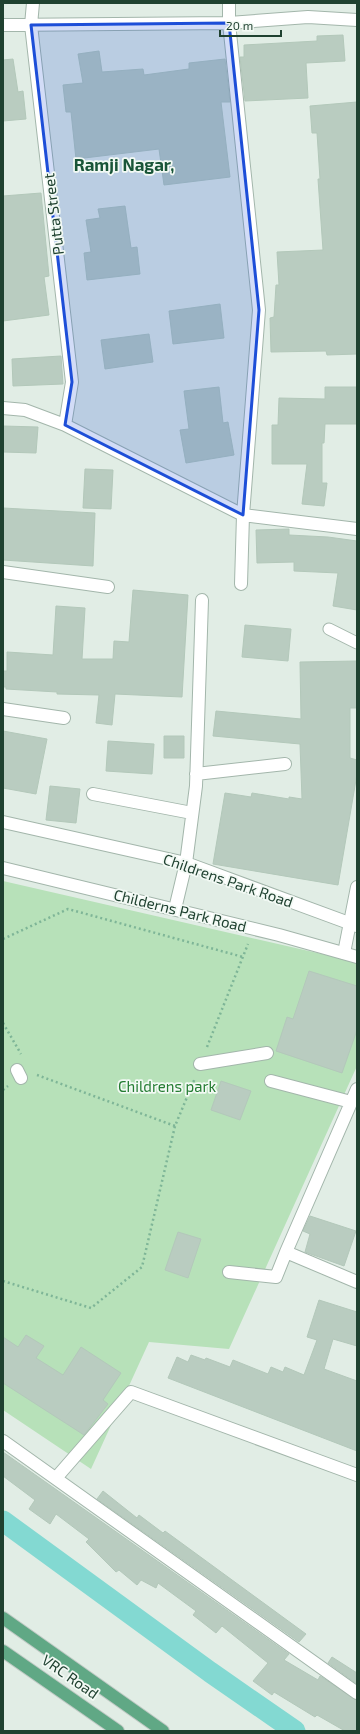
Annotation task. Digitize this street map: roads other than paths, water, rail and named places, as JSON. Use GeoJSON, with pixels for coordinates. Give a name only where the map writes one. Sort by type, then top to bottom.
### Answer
{"type":"FeatureCollection","features":[{"type":"Feature","properties":{"kind":"main road"},"geometry":{"type":"LineString","coordinates":[[3,1618],[163,1731]]}},
{"type":"Feature","properties":{"kind":"main road","name":"VRC Road"},"geometry":{"type":"LineString","coordinates":[[3,1651],[118,1731]]}},
{"type":"Feature","properties":{"kind":"street","name":"Putta Street"},"geometry":{"type":"LineString","coordinates":[[33,3],[31,25],[72,382],[65,425]]}},
{"type":"Feature","properties":{"kind":"street"},"geometry":{"type":"LineString","coordinates":[[229,3],[229,23],[259,310],[243,515],[240,584]]}},
{"type":"Feature","properties":{"kind":"street"},"geometry":{"type":"LineString","coordinates":[[3,25],[229,23],[308,17],[357,20]]}},
{"type":"Feature","properties":{"kind":"street"},"geometry":{"type":"LineString","coordinates":[[3,408],[26,410],[65,425],[243,515],[357,529]]}},
{"type":"Feature","properties":{"kind":"street"},"geometry":{"type":"LineString","coordinates":[[3,572],[108,587]]}},
{"type":"Feature","properties":{"kind":"street"},"geometry":{"type":"LineString","coordinates":[[175,910],[186,863],[196,774],[202,600]]}},
{"type":"Feature","properties":{"kind":"street"},"geometry":{"type":"LineString","coordinates":[[3,709],[64,718]]}},
{"type":"Feature","properties":{"kind":"street"},"geometry":{"type":"LineString","coordinates":[[196,774],[285,764]]}},
{"type":"Feature","properties":{"kind":"street"},"geometry":{"type":"LineString","coordinates":[[93,794],[192,813]]}},
{"type":"Feature","properties":{"kind":"street","name":"Childrens Park Road"},"geometry":{"type":"LineString","coordinates":[[3,822],[186,863],[353,925]]}},
{"type":"Feature","properties":{"kind":"street","name":"Childerns Park Road"},"geometry":{"type":"LineString","coordinates":[[3,868],[253,928],[357,957]]}},
{"type":"Feature","properties":{"kind":"street"},"geometry":{"type":"LineString","coordinates":[[344,953],[353,925],[357,887]]}},
{"type":"Feature","properties":{"kind":"street"},"geometry":{"type":"LineString","coordinates":[[200,1064],[267,1053]]}},
{"type":"Feature","properties":{"kind":"street"},"geometry":{"type":"LineString","coordinates":[[271,1081],[351,1102]]}},
{"type":"Feature","properties":{"kind":"street"},"geometry":{"type":"LineString","coordinates":[[229,1272],[276,1277],[357,1089]]}},
{"type":"Feature","properties":{"kind":"street"},"geometry":{"type":"LineString","coordinates":[[286,1252],[357,1282]]}},
{"type":"Feature","properties":{"kind":"street"},"geometry":{"type":"LineString","coordinates":[[56,1478],[131,1392],[357,1475]]}},
{"type":"Feature","properties":{"kind":"street"},"geometry":{"type":"LineString","coordinates":[[3,1441],[357,1693]]}},
{"type":"Feature","properties":{"kind":"lane"},"geometry":{"type":"LineString","coordinates":[[329,629],[357,643]]}},
{"type":"Feature","properties":{"kind":"waterway"},"geometry":{"type":"LineString","coordinates":[[3,1521],[210,1672],[295,1731]]}},
{"type":"Feature","properties":{"kind":"district","name":"Ramji Nagar,"},"geometry":{"type":"Point","coordinates":[124,165]}},
{"type":"Feature","properties":{"kind":"park label","name":"Childrens park"},"geometry":{"type":"Point","coordinates":[167,1087]}}]}
